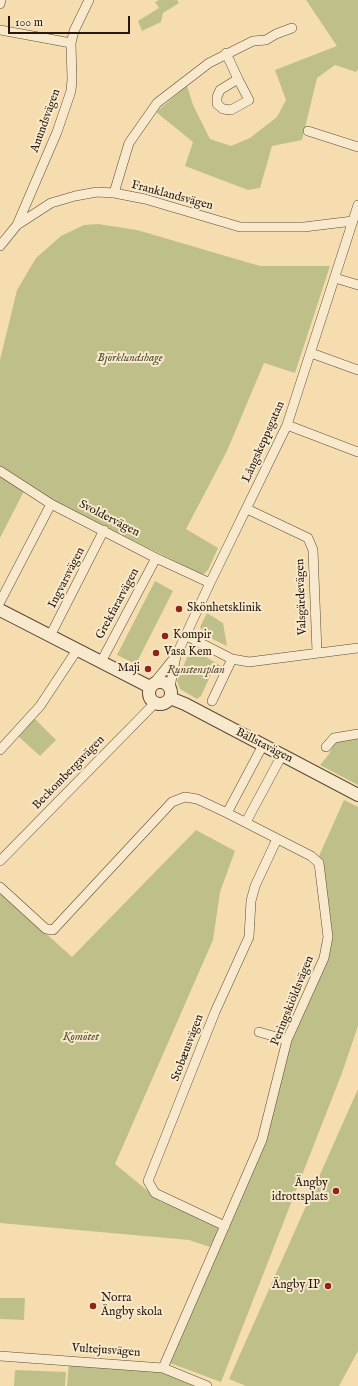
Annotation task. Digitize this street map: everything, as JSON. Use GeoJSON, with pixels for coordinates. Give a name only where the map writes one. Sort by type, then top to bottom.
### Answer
{"type":"FeatureCollection","features":[{"type":"Feature","properties":{"kind":"street"},"geometry":{"type":"LineString","coordinates":[[0,4],[1,0]]}},
{"type":"Feature","properties":{"kind":"street","name":"Anundsvägen"},"geometry":{"type":"LineString","coordinates":[[17,225],[57,132],[71,91],[71,43],[74,31],[89,0]]}},
{"type":"Feature","properties":{"kind":"street"},"geometry":{"type":"LineString","coordinates":[[114,193],[129,142],[157,103],[203,67],[226,53],[253,41],[266,40],[292,28]]}},
{"type":"Feature","properties":{"kind":"street"},"geometry":{"type":"LineString","coordinates":[[0,30],[71,43]]}},
{"type":"Feature","properties":{"kind":"street"},"geometry":{"type":"LineString","coordinates":[[226,53],[238,79]]}},
{"type":"Feature","properties":{"kind":"street"},"geometry":{"type":"LineString","coordinates":[[308,131],[358,147]]}},
{"type":"Feature","properties":{"kind":"street","name":"Franklandsvägen"},"geometry":{"type":"LineString","coordinates":[[0,246],[17,225],[51,204],[69,198],[97,192],[114,193],[145,199],[240,227],[304,227],[353,221]]}},
{"type":"Feature","properties":{"kind":"street","name":"Långskeppsgatan"},"geometry":{"type":"LineString","coordinates":[[170,692],[176,656],[287,426],[358,205]]}},
{"type":"Feature","properties":{"kind":"street"},"geometry":{"type":"LineString","coordinates":[[335,278],[358,285]]}},
{"type":"Feature","properties":{"kind":"street"},"geometry":{"type":"LineString","coordinates":[[311,353],[358,370]]}},
{"type":"Feature","properties":{"kind":"street"},"geometry":{"type":"LineString","coordinates":[[287,426],[358,452]]}},
{"type":"Feature","properties":{"kind":"street","name":"Svoldervägen"},"geometry":{"type":"LineString","coordinates":[[0,471],[51,504],[156,558],[210,583]]}},
{"type":"Feature","properties":{"kind":"street"},"geometry":{"type":"LineString","coordinates":[[0,602],[51,504]]}},
{"type":"Feature","properties":{"kind":"street","name":"Valsgärdevägen"},"geometry":{"type":"LineString","coordinates":[[247,509],[308,538],[313,550],[317,652]]}},
{"type":"Feature","properties":{"kind":"street","name":"Ingvarsvägen"},"geometry":{"type":"LineString","coordinates":[[50,636],[104,530]]}},
{"type":"Feature","properties":{"kind":"street","name":"Grekfararvägen"},"geometry":{"type":"LineString","coordinates":[[100,662],[156,558]]}},
{"type":"Feature","properties":{"kind":"street","name":"Bällstavägen"},"geometry":{"type":"LineString","coordinates":[[0,610],[100,662],[152,685],[157,682],[163,682],[170,692],[185,704],[358,795]]}},
{"type":"Feature","properties":{"kind":"street"},"geometry":{"type":"LineString","coordinates":[[185,636],[232,659],[249,662],[317,652],[358,648]]}},
{"type":"Feature","properties":{"kind":"street"},"geometry":{"type":"LineString","coordinates":[[0,750],[40,706],[77,650]]}},
{"type":"Feature","properties":{"kind":"street","name":"Långskeppsgatan"},"geometry":{"type":"LineString","coordinates":[[152,685],[176,656]]}},
{"type":"Feature","properties":{"kind":"street"},"geometry":{"type":"LineString","coordinates":[[212,701],[232,659]]}},
{"type":"Feature","properties":{"kind":"street"},"geometry":{"type":"LineString","coordinates":[[152,685],[148,693],[149,697],[155,703],[166,703],[170,692]]}},
{"type":"Feature","properties":{"kind":"street","name":"Beckombergavägen"},"geometry":{"type":"LineString","coordinates":[[0,861],[155,703]]}},
{"type":"Feature","properties":{"kind":"street"},"geometry":{"type":"LineString","coordinates":[[326,747],[334,738],[358,734]]}},
{"type":"Feature","properties":{"kind":"street"},"geometry":{"type":"LineString","coordinates":[[227,813],[263,746]]}},
{"type":"Feature","properties":{"kind":"street"},"geometry":{"type":"LineString","coordinates":[[246,822],[282,755]]}},
{"type":"Feature","properties":{"kind":"street","name":"Peringskiöldsvägen"},"geometry":{"type":"LineString","coordinates":[[0,887],[46,929],[53,930],[172,802],[185,798],[197,799],[246,822],[311,856],[319,863],[328,937],[324,958],[287,1040],[262,1140],[163,1368]]}},
{"type":"Feature","properties":{"kind":"street","name":"Stobæusvägen"},"geometry":{"type":"LineString","coordinates":[[225,1226],[155,1193],[148,1181],[215,1012],[249,937],[251,901],[255,886],[278,839]]}},
{"type":"Feature","properties":{"kind":"street"},"geometry":{"type":"LineString","coordinates":[[259,1032],[287,1040]]}},
{"type":"Feature","properties":{"kind":"street","name":"Vultejusvägen"},"geometry":{"type":"LineString","coordinates":[[0,1356],[163,1368],[207,1386]]}},
{"type":"Feature","properties":{"kind":"green space"},"geometry":{"type":"Polygon","coordinates":[[[159,0],[177,0],[179,3],[163,13],[161,22],[142,31],[138,21],[159,8],[155,2],[159,0]]]}},
{"type":"Feature","properties":{"kind":"green space"},"geometry":{"type":"Polygon","coordinates":[[[306,0],[358,0],[358,69],[356,72],[335,65],[317,78],[302,140],[272,146],[260,188],[248,190],[185,166],[193,142],[156,112],[187,86],[193,105],[210,139],[231,146],[250,138],[277,117],[286,100],[275,70],[337,46],[306,0]]]}},
{"type":"Feature","properties":{"kind":"green space","name":"Björklundshage"},"geometry":{"type":"Polygon","coordinates":[[[98,224],[137,230],[260,266],[330,266],[295,373],[264,363],[227,451],[186,529],[218,548],[208,570],[203,575],[52,500],[24,491],[0,538],[0,360],[17,290],[36,258],[61,236],[84,225],[98,224]]]}},
{"type":"Feature","properties":{"kind":"green space"},"geometry":{"type":"Polygon","coordinates":[[[155,581],[173,591],[136,664],[117,655],[155,581]]]}},
{"type":"Feature","properties":{"kind":"green space"},"geometry":{"type":"Polygon","coordinates":[[[207,613],[223,623],[227,646],[204,635],[200,627],[207,613]]]}},
{"type":"Feature","properties":{"kind":"green space","name":"Runstensplan"},"geometry":{"type":"Polygon","coordinates":[[[191,648],[221,666],[217,675],[212,672],[201,696],[197,699],[180,689],[177,681],[191,648]]]}},
{"type":"Feature","properties":{"kind":"green space"},"geometry":{"type":"Polygon","coordinates":[[[34,718],[56,740],[40,756],[18,736],[34,718]]]}},
{"type":"Feature","properties":{"kind":"green space"},"geometry":{"type":"Polygon","coordinates":[[[358,738],[358,785],[320,765],[329,754],[335,741],[358,738]]]}},
{"type":"Feature","properties":{"kind":"green space"},"geometry":{"type":"Polygon","coordinates":[[[344,800],[358,807],[358,1026],[342,1073],[221,1382],[170,1363],[248,1179],[290,1043],[320,975],[329,911],[319,856],[344,800]]]}},
{"type":"Feature","properties":{"kind":"green space","name":"Komötet"},"geometry":{"type":"Polygon","coordinates":[[[196,830],[235,851],[220,892],[213,940],[115,1164],[160,1201],[220,1227],[210,1247],[189,1240],[0,1223],[0,892],[72,957],[196,830]]]}},
{"type":"Feature","properties":{"kind":"green space","name":"Ängby idrottsplats"},"geometry":{"type":"Polygon","coordinates":[[[358,1089],[358,1351],[339,1386],[246,1386],[229,1379],[358,1089]]]}},
{"type":"Feature","properties":{"kind":"green space"},"geometry":{"type":"Polygon","coordinates":[[[0,1298],[25,1298],[24,1320],[0,1319],[0,1298]]]}},
{"type":"Feature","properties":{"kind":"green space"},"geometry":{"type":"Polygon","coordinates":[[[69,1362],[164,1372],[201,1386],[67,1386],[69,1362]]]}},
{"type":"Feature","properties":{"kind":"green space"},"geometry":{"type":"Polygon","coordinates":[[[15,1370],[66,1372],[65,1386],[14,1386],[15,1370]]]}},
{"type":"Feature","properties":{"kind":"place","name":"Skönhetsklinik"},"geometry":{"type":"Point","coordinates":[179,609]}},
{"type":"Feature","properties":{"kind":"place","name":"Kompir"},"geometry":{"type":"Point","coordinates":[165,636]}},
{"type":"Feature","properties":{"kind":"place","name":"Vasa Kem"},"geometry":{"type":"Point","coordinates":[156,653]}},
{"type":"Feature","properties":{"kind":"place","name":"Maji"},"geometry":{"type":"Point","coordinates":[148,669]}},
{"type":"Feature","properties":{"kind":"place","name":"Ängby idrottsplats"},"geometry":{"type":"Point","coordinates":[336,1191]}},
{"type":"Feature","properties":{"kind":"place","name":"Ängby IP"},"geometry":{"type":"Point","coordinates":[328,1286]}},
{"type":"Feature","properties":{"kind":"place","name":"Norra Ängby skola"},"geometry":{"type":"Point","coordinates":[93,1306]}}]}
